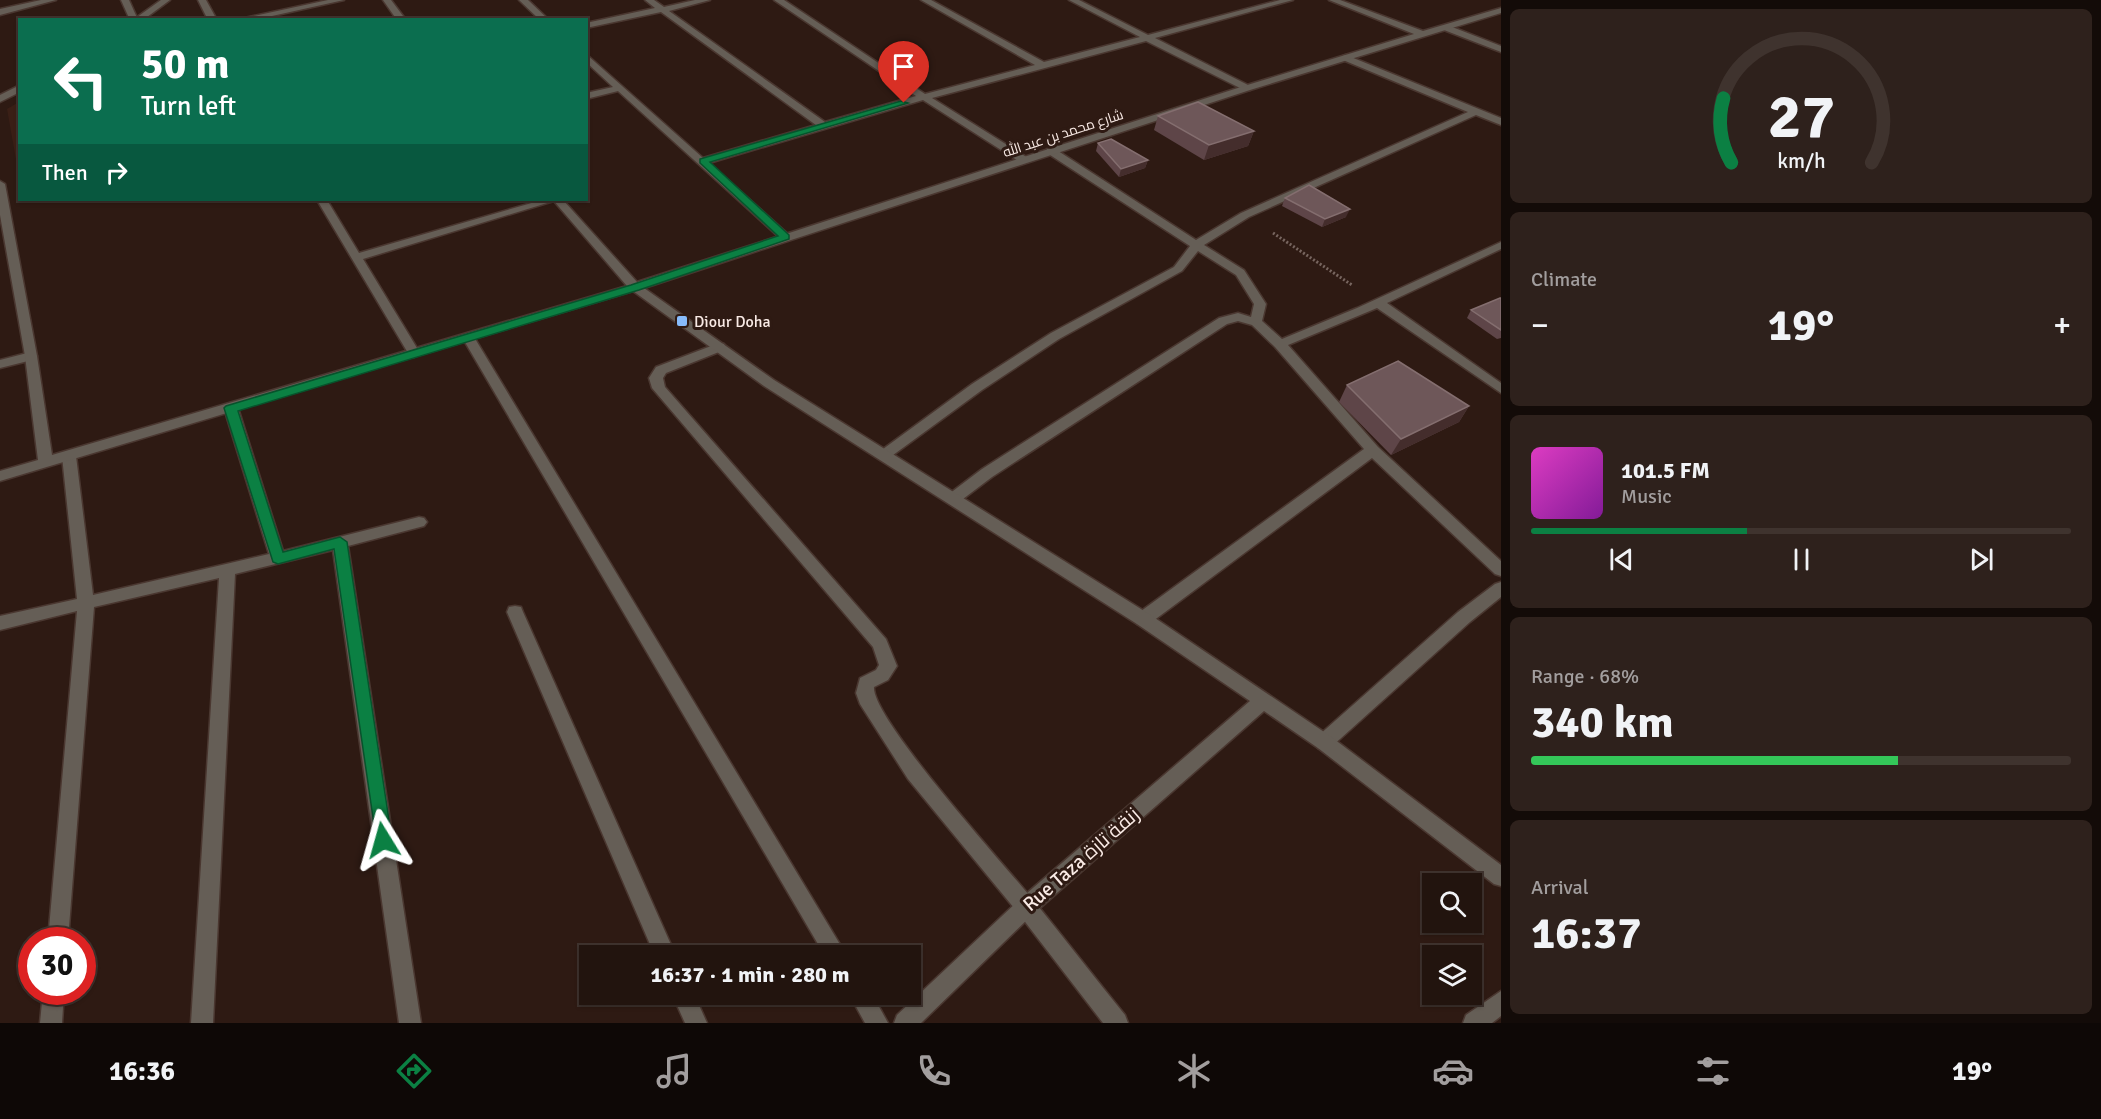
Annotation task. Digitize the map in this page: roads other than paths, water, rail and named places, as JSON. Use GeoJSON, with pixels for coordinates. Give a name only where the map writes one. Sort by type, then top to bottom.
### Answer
{"type":"FeatureCollection","features":[{"type":"Feature","properties":{"kind":"street"},"geometry":{"type":"LineString","coordinates":[[0,12],[52,0]]}},
{"type":"Feature","properties":{"kind":"street"},"geometry":{"type":"LineString","coordinates":[[125,0],[135,18]]}},
{"type":"Feature","properties":{"kind":"street"},"geometry":{"type":"LineString","coordinates":[[139,18],[166,0]]}},
{"type":"Feature","properties":{"kind":"street"},"geometry":{"type":"LineString","coordinates":[[202,0],[212,18]]}},
{"type":"Feature","properties":{"kind":"street"},"geometry":{"type":"LineString","coordinates":[[249,18],[340,0]]}},
{"type":"Feature","properties":{"kind":"street"},"geometry":{"type":"LineString","coordinates":[[387,0],[400,18]]}},
{"type":"Feature","properties":{"kind":"street"},"geometry":{"type":"LineString","coordinates":[[523,0],[543,18]]}},
{"type":"Feature","properties":{"kind":"street"},"geometry":{"type":"LineString","coordinates":[[649,0],[824,126]]}},
{"type":"Feature","properties":{"kind":"street"},"geometry":{"type":"LineString","coordinates":[[588,26],[706,0]]}},
{"type":"Feature","properties":{"kind":"street"},"geometry":{"type":"LineString","coordinates":[[778,0],[924,98],[1024,160]]}},
{"type":"Feature","properties":{"kind":"street"},"geometry":{"type":"LineString","coordinates":[[925,0],[1042,65]]}},
{"type":"Feature","properties":{"kind":"street"},"geometry":{"type":"LineString","coordinates":[[1073,0],[1247,88]]}},
{"type":"Feature","properties":{"kind":"street"},"geometry":{"type":"LineString","coordinates":[[703,161],[1042,65],[1289,0]]}},
{"type":"Feature","properties":{"kind":"street"},"geometry":{"type":"LineString","coordinates":[[1333,0],[1425,35]]}},
{"type":"Feature","properties":{"kind":"street","name":"شارع محمد بن عبد الله"},"geometry":{"type":"LineString","coordinates":[[0,476],[635,287],[1247,88],[1501,10]]}},
{"type":"Feature","properties":{"kind":"street"},"geometry":{"type":"LineString","coordinates":[[1447,28],[1501,49]]}},
{"type":"Feature","properties":{"kind":"street"},"geometry":{"type":"LineString","coordinates":[[1346,58],[1498,119]]}},
{"type":"Feature","properties":{"kind":"street"},"geometry":{"type":"LineString","coordinates":[[588,59],[785,237]]}},
{"type":"Feature","properties":{"kind":"street"},"geometry":{"type":"LineString","coordinates":[[588,96],[620,88]]}},
{"type":"Feature","properties":{"kind":"street"},"geometry":{"type":"LineString","coordinates":[[0,99],[18,89]]}},
{"type":"Feature","properties":{"kind":"street"},"geometry":{"type":"LineString","coordinates":[[884,454],[977,387],[1055,336],[1178,269],[1197,244],[1245,215],[1475,111]]}},
{"type":"Feature","properties":{"kind":"street"},"geometry":{"type":"LineString","coordinates":[[1051,151],[1240,273],[1260,304],[1256,322]]}},
{"type":"Feature","properties":{"kind":"street"},"geometry":{"type":"LineString","coordinates":[[0,184],[31,356],[46,462]]}},
{"type":"Feature","properties":{"kind":"street"},"geometry":{"type":"LineString","coordinates":[[323,201],[414,353]]}},
{"type":"Feature","properties":{"kind":"street"},"geometry":{"type":"LineString","coordinates":[[357,257],[549,201]]}},
{"type":"Feature","properties":{"kind":"street"},"geometry":{"type":"LineString","coordinates":[[559,201],[635,287],[769,383],[1143,619],[1324,742],[1501,877]]}},
{"type":"Feature","properties":{"kind":"street"},"geometry":{"type":"LineString","coordinates":[[1280,344],[1361,311],[1501,245]]}},
{"type":"Feature","properties":{"kind":"street"},"geometry":{"type":"LineString","coordinates":[[1377,302],[1501,389]]}},
{"type":"Feature","properties":{"kind":"street"},"geometry":{"type":"LineString","coordinates":[[954,498],[997,466],[1223,321],[1238,317],[1256,322],[1280,344],[1372,450],[1501,570]]}},
{"type":"Feature","properties":{"kind":"street"},"geometry":{"type":"LineString","coordinates":[[468,337],[830,945]]}},
{"type":"Feature","properties":{"kind":"street"},"geometry":{"type":"LineString","coordinates":[[719,346],[661,370],[656,378],[659,388],[880,644],[888,666],[882,675],[866,683],[865,693],[869,704],[915,773],[1026,907],[1117,1023]]}},
{"type":"Feature","properties":{"kind":"street"},"geometry":{"type":"LineString","coordinates":[[0,364],[31,356]]}},
{"type":"Feature","properties":{"kind":"street"},"geometry":{"type":"LineString","coordinates":[[231,408],[278,558]]}},
{"type":"Feature","properties":{"kind":"street"},"geometry":{"type":"LineString","coordinates":[[1143,619],[1372,450]]}},
{"type":"Feature","properties":{"kind":"street"},"geometry":{"type":"LineString","coordinates":[[59,927],[86,604],[69,456]]}},
{"type":"Feature","properties":{"kind":"street"},"geometry":{"type":"LineString","coordinates":[[0,623],[227,571],[419,522]]}},
{"type":"Feature","properties":{"kind":"street"},"geometry":{"type":"LineString","coordinates":[[340,542],[410,1023]]}},
{"type":"Feature","properties":{"kind":"street"},"geometry":{"type":"LineString","coordinates":[[202,1023],[227,571]]}},
{"type":"Feature","properties":{"kind":"street"},"geometry":{"type":"LineString","coordinates":[[1324,742],[1464,617],[1501,588]]}},
{"type":"Feature","properties":{"kind":"street"},"geometry":{"type":"LineString","coordinates":[[515,612],[661,945]]}},
{"type":"Feature","properties":{"kind":"street","name":"Rue Taza زنقة تازة"},"geometry":{"type":"LineString","coordinates":[[905,1023],[1026,907],[1263,701]]}},
{"type":"Feature","properties":{"kind":"street"},"geometry":{"type":"LineString","coordinates":[[1474,1023],[1501,1002]]}},
{"type":"Feature","properties":{"kind":"street"},"geometry":{"type":"LineString","coordinates":[[51,1023],[53,1005]]}},
{"type":"Feature","properties":{"kind":"street"},"geometry":{"type":"LineString","coordinates":[[688,1005],[696,1023]]}},
{"type":"Feature","properties":{"kind":"street"},"geometry":{"type":"LineString","coordinates":[[866,1005],[877,1023]]}},
{"type":"Feature","properties":{"kind":"place","name":"Diour Doha"},"geometry":{"type":"Point","coordinates":[682,321]}}]}
